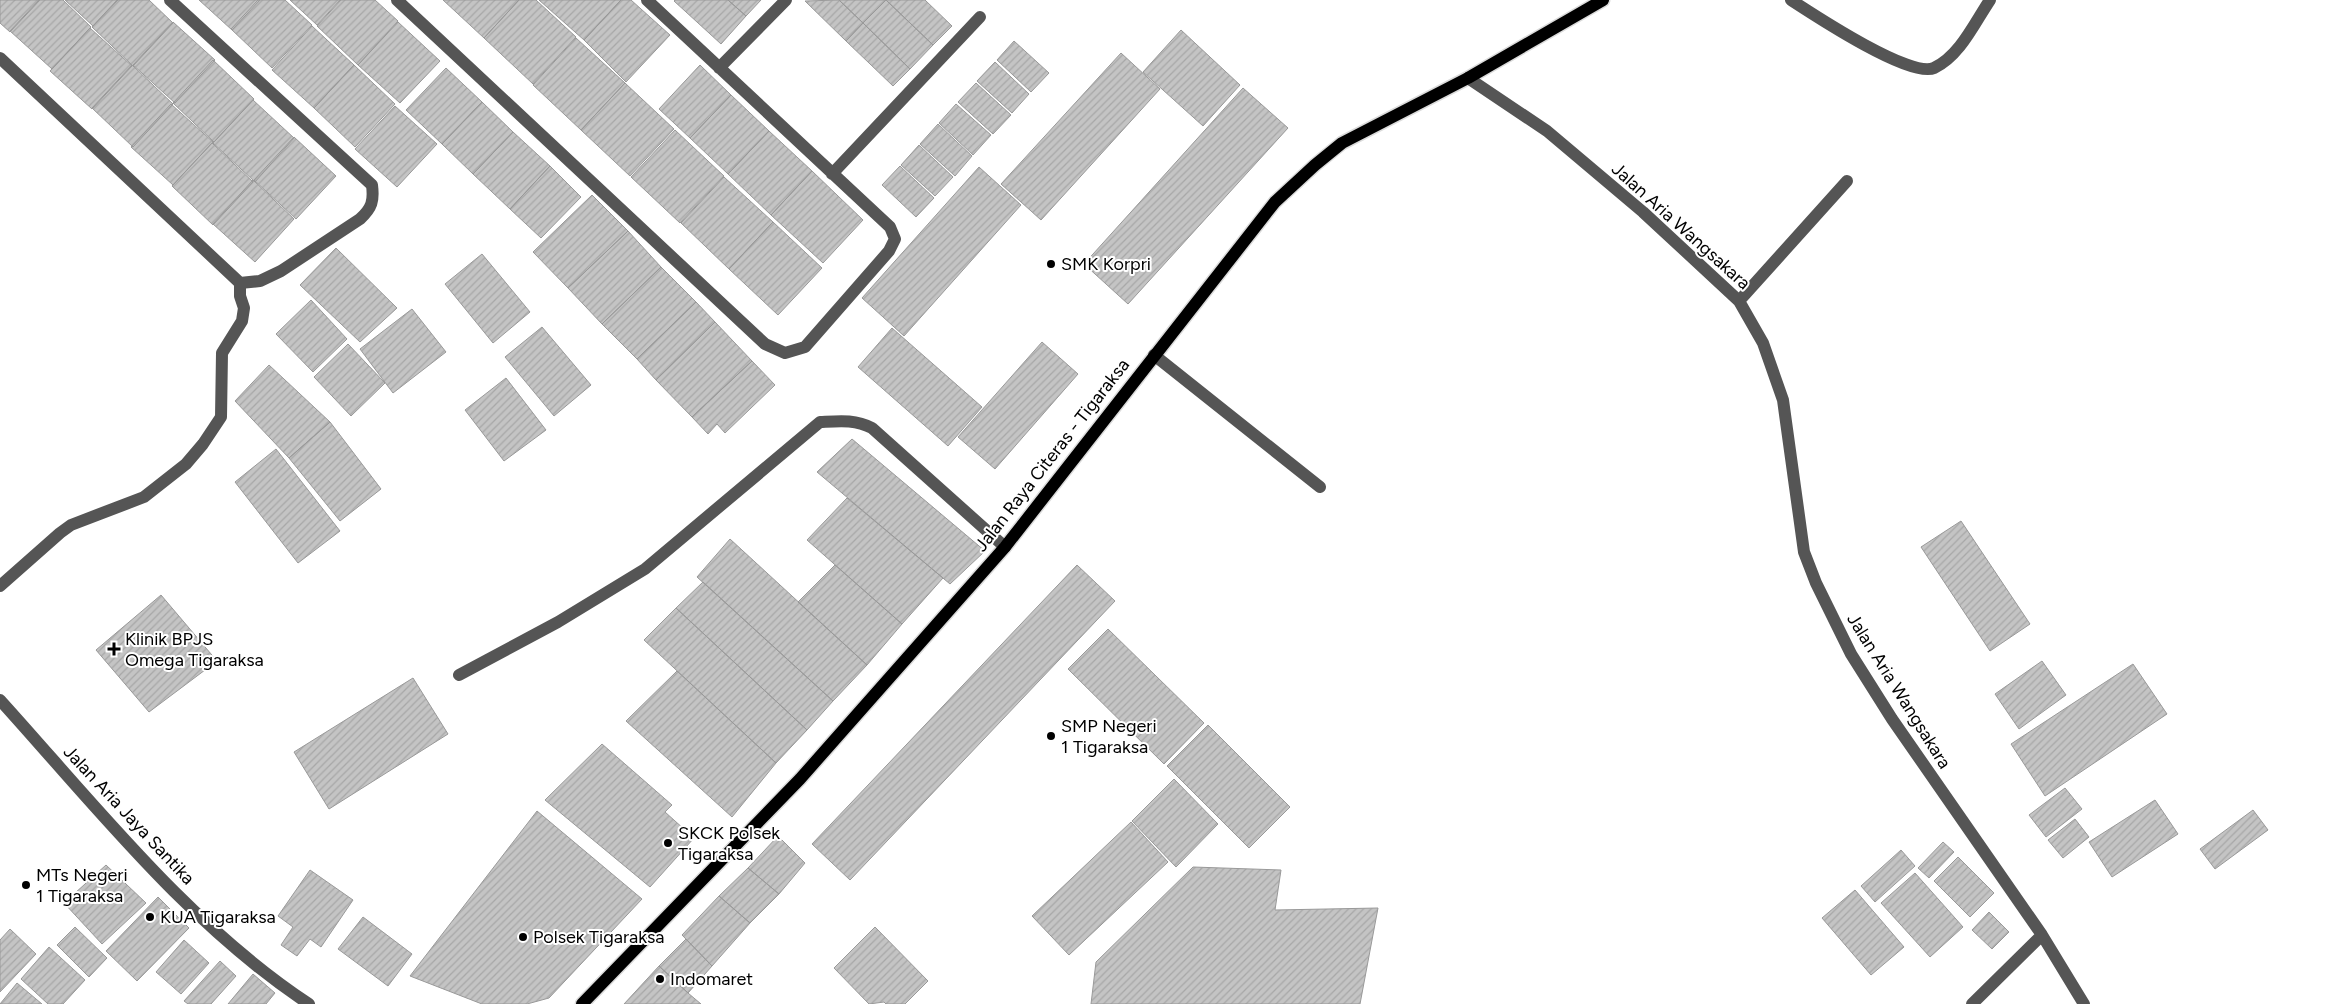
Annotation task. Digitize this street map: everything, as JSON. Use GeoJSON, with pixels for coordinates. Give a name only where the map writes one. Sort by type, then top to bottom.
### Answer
{"type":"FeatureCollection","features":[{"type":"Feature","properties":{"kind":"main road","name":"Jalan Raya Citeras - Tigaraksa"},"geometry":{"type":"LineString","coordinates":[[582,1004],[800,779],[1005,546],[1275,202],[1342,143],[1468,78],[1603,0]]}},
{"type":"Feature","properties":{"kind":"street"},"geometry":{"type":"LineString","coordinates":[[170,0],[372,185],[374,198],[371,208],[360,219],[281,272],[260,281],[240,283]]}},
{"type":"Feature","properties":{"kind":"street"},"geometry":{"type":"LineString","coordinates":[[397,0],[765,344],[785,353],[805,347],[889,251],[895,239],[890,227],[647,0]]}},
{"type":"Feature","properties":{"kind":"street"},"geometry":{"type":"LineString","coordinates":[[719,68],[786,0]]}},
{"type":"Feature","properties":{"kind":"street"},"geometry":{"type":"LineString","coordinates":[[1791,0],[1834,28],[1906,66],[1932,69],[1945,61],[1956,50],[1990,0]]}},
{"type":"Feature","properties":{"kind":"street"},"geometry":{"type":"LineString","coordinates":[[832,174],[980,17]]}},
{"type":"Feature","properties":{"kind":"street"},"geometry":{"type":"LineString","coordinates":[[0,58],[240,283],[240,296],[244,308],[242,321],[222,353],[220,417],[203,444],[186,464],[144,497],[71,525],[0,586]]}},
{"type":"Feature","properties":{"kind":"street","name":"Jalan Aria Wangsakara"},"geometry":{"type":"LineString","coordinates":[[1468,78],[1546,131],[1643,212],[1739,301],[1763,343],[1783,400],[1804,552],[1816,583],[1851,654],[1892,719],[2042,935],[2084,1004]]}},
{"type":"Feature","properties":{"kind":"street"},"geometry":{"type":"LineString","coordinates":[[1739,301],[1847,181]]}},
{"type":"Feature","properties":{"kind":"street"},"geometry":{"type":"LineString","coordinates":[[1154,355],[1320,487]]}},
{"type":"Feature","properties":{"kind":"street"},"geometry":{"type":"LineString","coordinates":[[459,675],[558,622],[645,569],[820,422],[850,420],[861,422],[872,428],[1005,546]]}},
{"type":"Feature","properties":{"kind":"street","name":"Jalan Aria Jaya Santika"},"geometry":{"type":"LineString","coordinates":[[0,700],[154,869],[208,924],[281,986],[309,1004]]}},
{"type":"Feature","properties":{"kind":"street"},"geometry":{"type":"LineString","coordinates":[[1972,1004],[2042,935]]}},
{"type":"Feature","properties":{"kind":"building"},"geometry":{"type":"Polygon","coordinates":[[[0,0],[40,0],[10,32],[0,23],[0,0]]]}},
{"type":"Feature","properties":{"kind":"building"},"geometry":{"type":"Polygon","coordinates":[[[39,0],[63,0],[91,27],[52,69],[10,31],[39,0]]]}},
{"type":"Feature","properties":{"kind":"building"},"geometry":{"type":"Polygon","coordinates":[[[65,0],[118,0],[93,26],[65,0]]]}},
{"type":"Feature","properties":{"kind":"building"},"geometry":{"type":"Polygon","coordinates":[[[117,0],[149,0],[173,23],[133,66],[92,27],[117,0]]]}},
{"type":"Feature","properties":{"kind":"building"},"geometry":{"type":"Polygon","coordinates":[[[199,0],[260,0],[232,30],[199,0]]]}},
{"type":"Feature","properties":{"kind":"building"},"geometry":{"type":"Polygon","coordinates":[[[258,0],[285,0],[312,25],[272,68],[231,29],[258,0]]]}},
{"type":"Feature","properties":{"kind":"building"},"geometry":{"type":"Polygon","coordinates":[[[290,0],[340,0],[317,25],[290,0]]]}},
{"type":"Feature","properties":{"kind":"building"},"geometry":{"type":"Polygon","coordinates":[[[341,0],[375,0],[398,21],[358,65],[317,26],[341,0]]]}},
{"type":"Feature","properties":{"kind":"building"},"geometry":{"type":"Polygon","coordinates":[[[443,0],[519,0],[484,38],[443,0]]]}},
{"type":"Feature","properties":{"kind":"building"},"geometry":{"type":"Polygon","coordinates":[[[519,0],[536,0],[576,37],[533,84],[484,38],[519,0]]]}},
{"type":"Feature","properties":{"kind":"building"},"geometry":{"type":"Polygon","coordinates":[[[539,0],[621,0],[584,40],[539,0]]]}},
{"type":"Feature","properties":{"kind":"building"},"geometry":{"type":"Polygon","coordinates":[[[621,0],[631,0],[670,35],[626,82],[584,40],[621,0]]]}},
{"type":"Feature","properties":{"kind":"building"},"geometry":{"type":"Polygon","coordinates":[[[675,0],[728,0],[746,16],[721,44],[675,0]]]}},
{"type":"Feature","properties":{"kind":"building"},"geometry":{"type":"Polygon","coordinates":[[[728,0],[761,0],[746,16],[728,0]]]}},
{"type":"Feature","properties":{"kind":"building"},"geometry":{"type":"Polygon","coordinates":[[[839,0],[863,23],[846,41],[805,1],[839,0]]]}},
{"type":"Feature","properties":{"kind":"building"},"geometry":{"type":"Polygon","coordinates":[[[839,0],[886,0],[863,23],[839,0]]]}},
{"type":"Feature","properties":{"kind":"building"},"geometry":{"type":"Polygon","coordinates":[[[886,0],[925,0],[952,26],[933,45],[886,0]]]}},
{"type":"Feature","properties":{"kind":"building"},"geometry":{"type":"Polygon","coordinates":[[[886,0],[933,45],[910,69],[863,23],[886,0]]]}},
{"type":"Feature","properties":{"kind":"building"},"geometry":{"type":"Polygon","coordinates":[[[173,22],[215,60],[175,103],[133,65],[173,22]]]}},
{"type":"Feature","properties":{"kind":"building"},"geometry":{"type":"Polygon","coordinates":[[[398,22],[440,61],[400,103],[358,65],[398,22]]]}},
{"type":"Feature","properties":{"kind":"building"},"geometry":{"type":"Polygon","coordinates":[[[863,23],[910,69],[893,86],[846,41],[863,23]]]}},
{"type":"Feature","properties":{"kind":"building"},"geometry":{"type":"Polygon","coordinates":[[[312,26],[354,65],[314,108],[272,70],[312,26]]]}},
{"type":"Feature","properties":{"kind":"building"},"geometry":{"type":"Polygon","coordinates":[[[90,28],[132,66],[92,109],[50,71],[90,28]]]}},
{"type":"Feature","properties":{"kind":"building"},"geometry":{"type":"Polygon","coordinates":[[[1181,30],[1240,85],[1203,126],[1143,72],[1181,30]]]}},
{"type":"Feature","properties":{"kind":"building"},"geometry":{"type":"Polygon","coordinates":[[[576,38],[625,83],[581,130],[533,85],[576,38]]]}},
{"type":"Feature","properties":{"kind":"building"},"geometry":{"type":"Polygon","coordinates":[[[1014,41],[1049,73],[1031,92],[997,60],[1014,41]]]}},
{"type":"Feature","properties":{"kind":"building"},"geometry":{"type":"Polygon","coordinates":[[[1121,53],[1160,89],[1041,220],[1001,184],[1121,53]]]}},
{"type":"Feature","properties":{"kind":"building"},"geometry":{"type":"Polygon","coordinates":[[[213,60],[254,99],[214,142],[173,103],[213,60]]]}},
{"type":"Feature","properties":{"kind":"building"},"geometry":{"type":"Polygon","coordinates":[[[995,62],[1029,94],[1012,113],[977,81],[995,62]]]}},
{"type":"Feature","properties":{"kind":"building"},"geometry":{"type":"Polygon","coordinates":[[[132,65],[173,104],[133,147],[92,108],[132,65]]]}},
{"type":"Feature","properties":{"kind":"building"},"geometry":{"type":"Polygon","coordinates":[[[354,65],[395,104],[355,147],[314,108],[354,65]]]}},
{"type":"Feature","properties":{"kind":"building"},"geometry":{"type":"Polygon","coordinates":[[[700,65],[731,95],[690,138],[659,109],[700,65]]]}},
{"type":"Feature","properties":{"kind":"building"},"geometry":{"type":"Polygon","coordinates":[[[446,68],[482,102],[442,144],[406,110],[446,68]]]}},
{"type":"Feature","properties":{"kind":"building"},"geometry":{"type":"Polygon","coordinates":[[[625,83],[674,129],[630,176],[581,130],[625,83]]]}},
{"type":"Feature","properties":{"kind":"building"},"geometry":{"type":"Polygon","coordinates":[[[976,83],[1011,115],[993,134],[958,102],[976,83]]]}},
{"type":"Feature","properties":{"kind":"building"},"geometry":{"type":"Polygon","coordinates":[[[1243,88],[1288,128],[1128,304],[1084,264],[1243,88]]]}},
{"type":"Feature","properties":{"kind":"building"},"geometry":{"type":"Polygon","coordinates":[[[731,95],[769,131],[728,174],[690,138],[731,95]]]}},
{"type":"Feature","properties":{"kind":"building"},"geometry":{"type":"Polygon","coordinates":[[[253,100],[294,138],[255,182],[213,143],[253,100]]]}},
{"type":"Feature","properties":{"kind":"building"},"geometry":{"type":"Polygon","coordinates":[[[482,102],[513,132],[473,174],[442,144],[482,102]]]}},
{"type":"Feature","properties":{"kind":"building"},"geometry":{"type":"Polygon","coordinates":[[[171,104],[213,142],[173,185],[131,147],[171,104]]]}},
{"type":"Feature","properties":{"kind":"building"},"geometry":{"type":"Polygon","coordinates":[[[956,104],[991,135],[973,155],[939,123],[956,104]]]}},
{"type":"Feature","properties":{"kind":"building"},"geometry":{"type":"Polygon","coordinates":[[[395,106],[437,144],[397,187],[355,149],[395,106]]]}},
{"type":"Feature","properties":{"kind":"building"},"geometry":{"type":"Polygon","coordinates":[[[938,124],[972,156],[955,176],[920,144],[938,124]]]}},
{"type":"Feature","properties":{"kind":"building"},"geometry":{"type":"Polygon","coordinates":[[[675,130],[724,176],[680,223],[631,177],[675,130]]]}},
{"type":"Feature","properties":{"kind":"building"},"geometry":{"type":"Polygon","coordinates":[[[769,131],[812,171],[771,215],[728,174],[769,131]]]}},
{"type":"Feature","properties":{"kind":"building"},"geometry":{"type":"Polygon","coordinates":[[[513,132],[550,166],[510,209],[473,174],[513,132]]]}},
{"type":"Feature","properties":{"kind":"building"},"geometry":{"type":"Polygon","coordinates":[[[294,137],[336,176],[296,219],[254,180],[294,137]]]}},
{"type":"Feature","properties":{"kind":"building"},"geometry":{"type":"Polygon","coordinates":[[[212,143],[253,182],[213,225],[172,186],[212,143]]]}},
{"type":"Feature","properties":{"kind":"building"},"geometry":{"type":"Polygon","coordinates":[[[919,145],[953,177],[935,196],[901,165],[919,145]]]}},
{"type":"Feature","properties":{"kind":"building"},"geometry":{"type":"Polygon","coordinates":[[[550,166],[581,197],[541,238],[510,209],[550,166]]]}},
{"type":"Feature","properties":{"kind":"building"},"geometry":{"type":"Polygon","coordinates":[[[900,166],[934,198],[916,217],[882,185],[900,166]]]}},
{"type":"Feature","properties":{"kind":"building"},"geometry":{"type":"Polygon","coordinates":[[[979,167],[1021,205],[904,336],[862,298],[979,167]]]}},
{"type":"Feature","properties":{"kind":"building"},"geometry":{"type":"Polygon","coordinates":[[[812,171],[863,220],[823,263],[771,215],[812,171]]]}},
{"type":"Feature","properties":{"kind":"building"},"geometry":{"type":"Polygon","coordinates":[[[724,177],[773,222],[729,269],[681,223],[724,177]]]}},
{"type":"Feature","properties":{"kind":"building"},"geometry":{"type":"Polygon","coordinates":[[[253,180],[294,219],[255,262],[213,224],[253,180]]]}},
{"type":"Feature","properties":{"kind":"building"},"geometry":{"type":"Polygon","coordinates":[[[592,195],[628,231],[568,288],[533,252],[592,195]]]}},
{"type":"Feature","properties":{"kind":"building"},"geometry":{"type":"Polygon","coordinates":[[[773,222],[822,268],[778,315],[729,269],[773,222]]]}},
{"type":"Feature","properties":{"kind":"building"},"geometry":{"type":"Polygon","coordinates":[[[628,231],[661,267],[602,324],[568,288],[628,231]]]}},
{"type":"Feature","properties":{"kind":"building"},"geometry":{"type":"Polygon","coordinates":[[[336,248],[397,308],[360,342],[300,285],[336,248]]]}},
{"type":"Feature","properties":{"kind":"building"},"geometry":{"type":"Polygon","coordinates":[[[482,254],[530,312],[493,343],[445,284],[482,254]]]}},
{"type":"Feature","properties":{"kind":"building"},"geometry":{"type":"Polygon","coordinates":[[[661,267],[696,302],[637,359],[602,324],[661,267]]]}},
{"type":"Feature","properties":{"kind":"building"},"geometry":{"type":"Polygon","coordinates":[[[311,300],[347,339],[313,372],[276,334],[311,300]]]}},
{"type":"Feature","properties":{"kind":"building"},"geometry":{"type":"Polygon","coordinates":[[[696,302],[715,322],[656,380],[637,359],[696,302]]]}},
{"type":"Feature","properties":{"kind":"building"},"geometry":{"type":"Polygon","coordinates":[[[412,309],[446,352],[393,393],[360,349],[412,309]]]}},
{"type":"Feature","properties":{"kind":"building"},"geometry":{"type":"Polygon","coordinates":[[[715,322],[752,361],[692,417],[656,380],[715,322]]]}},
{"type":"Feature","properties":{"kind":"building"},"geometry":{"type":"Polygon","coordinates":[[[542,327],[591,385],[554,416],[505,357],[542,327]]]}},
{"type":"Feature","properties":{"kind":"building"},"geometry":{"type":"Polygon","coordinates":[[[892,328],[982,407],[948,446],[858,367],[892,328]]]}},
{"type":"Feature","properties":{"kind":"building"},"geometry":{"type":"Polygon","coordinates":[[[1042,342],[1078,374],[995,469],[958,437],[1042,342]]]}},
{"type":"Feature","properties":{"kind":"building"},"geometry":{"type":"Polygon","coordinates":[[[348,344],[385,383],[351,416],[314,377],[348,344]]]}},
{"type":"Feature","properties":{"kind":"building"},"geometry":{"type":"Polygon","coordinates":[[[752,361],[775,385],[725,433],[717,424],[708,434],[692,417],[752,361]]]}},
{"type":"Feature","properties":{"kind":"building"},"geometry":{"type":"Polygon","coordinates":[[[269,365],[330,422],[289,458],[235,401],[269,365]]]}},
{"type":"Feature","properties":{"kind":"building"},"geometry":{"type":"Polygon","coordinates":[[[506,378],[546,430],[504,461],[465,410],[506,378]]]}},
{"type":"Feature","properties":{"kind":"building"},"geometry":{"type":"Polygon","coordinates":[[[330,422],[381,489],[340,521],[289,458],[330,422]]]}},
{"type":"Feature","properties":{"kind":"building"},"geometry":{"type":"Polygon","coordinates":[[[852,439],[985,551],[950,584],[817,472],[852,439]]]}},
{"type":"Feature","properties":{"kind":"building"},"geometry":{"type":"Polygon","coordinates":[[[276,449],[340,531],[298,563],[235,482],[276,449]]]}},
{"type":"Feature","properties":{"kind":"building"},"geometry":{"type":"Polygon","coordinates":[[[847,498],[943,578],[902,624],[807,540],[847,498]]]}},
{"type":"Feature","properties":{"kind":"building"},"geometry":{"type":"Polygon","coordinates":[[[1961,521],[2030,624],[1990,651],[1921,547],[1961,521]]]}},
{"type":"Feature","properties":{"kind":"building"},"geometry":{"type":"Polygon","coordinates":[[[730,539],[867,665],[833,701],[697,577],[730,539]]]}},
{"type":"Feature","properties":{"kind":"building"},"geometry":{"type":"Polygon","coordinates":[[[835,565],[902,624],[867,665],[798,602],[835,565]]]}},
{"type":"Feature","properties":{"kind":"building"},"geometry":{"type":"Polygon","coordinates":[[[1077,565],[1115,601],[850,880],[812,844],[1077,565]]]}},
{"type":"Feature","properties":{"kind":"building"},"geometry":{"type":"Polygon","coordinates":[[[703,582],[833,701],[807,730],[676,608],[703,582]]]}},
{"type":"Feature","properties":{"kind":"building"},"geometry":{"type":"Polygon","coordinates":[[[161,595],[217,661],[149,712],[96,650],[161,595]]]}},
{"type":"Feature","properties":{"kind":"building"},"geometry":{"type":"Polygon","coordinates":[[[676,608],[807,730],[776,763],[644,640],[676,608]]]}},
{"type":"Feature","properties":{"kind":"building"},"geometry":{"type":"Polygon","coordinates":[[[1108,629],[1204,723],[1164,764],[1068,669],[1108,629]]]}},
{"type":"Feature","properties":{"kind":"building"},"geometry":{"type":"Polygon","coordinates":[[[2042,661],[2066,695],[2019,729],[1995,694],[2042,661]]]}},
{"type":"Feature","properties":{"kind":"building"},"geometry":{"type":"Polygon","coordinates":[[[2133,664],[2167,714],[2045,796],[2011,744],[2133,664]]]}},
{"type":"Feature","properties":{"kind":"building"},"geometry":{"type":"Polygon","coordinates":[[[677,671],[776,763],[732,817],[626,721],[677,671]]]}},
{"type":"Feature","properties":{"kind":"building"},"geometry":{"type":"Polygon","coordinates":[[[413,678],[448,734],[329,809],[294,752],[413,678]]]}},
{"type":"Feature","properties":{"kind":"building"},"geometry":{"type":"Polygon","coordinates":[[[1208,725],[1290,807],[1249,848],[1167,766],[1208,725]]]}},
{"type":"Feature","properties":{"kind":"building"},"geometry":{"type":"Polygon","coordinates":[[[602,744],[672,805],[665,812],[694,838],[650,887],[545,800],[602,744]]]}},
{"type":"Feature","properties":{"kind":"building"},"geometry":{"type":"Polygon","coordinates":[[[1174,779],[1218,824],[1176,867],[1132,821],[1174,779]]]}},
{"type":"Feature","properties":{"kind":"building"},"geometry":{"type":"Polygon","coordinates":[[[2065,788],[2082,809],[2046,837],[2029,815],[2065,788]]]}},
{"type":"Feature","properties":{"kind":"building"},"geometry":{"type":"Polygon","coordinates":[[[2155,800],[2178,834],[2112,877],[2089,842],[2155,800]]]}},
{"type":"Feature","properties":{"kind":"building"},"geometry":{"type":"Polygon","coordinates":[[[2253,810],[2268,830],[2215,869],[2200,849],[2253,810]]]}},
{"type":"Feature","properties":{"kind":"building","name":"Polsek Tigaraksa"},"geometry":{"type":"Polygon","coordinates":[[[537,811],[642,899],[549,998],[527,1004],[482,1004],[410,976],[537,811]]]}},
{"type":"Feature","properties":{"kind":"building"},"geometry":{"type":"Polygon","coordinates":[[[2075,819],[2089,837],[2063,858],[2048,840],[2075,819]]]}},
{"type":"Feature","properties":{"kind":"building"},"geometry":{"type":"Polygon","coordinates":[[[1131,822],[1168,862],[1069,955],[1032,916],[1131,822]]]}},
{"type":"Feature","properties":{"kind":"building"},"geometry":{"type":"Polygon","coordinates":[[[778,836],[805,863],[779,894],[748,868],[778,836]]]}},
{"type":"Feature","properties":{"kind":"building"},"geometry":{"type":"Polygon","coordinates":[[[1943,842],[1954,852],[1929,878],[1918,868],[1943,842]]]}},
{"type":"Feature","properties":{"kind":"building"},"geometry":{"type":"Polygon","coordinates":[[[1901,850],[1915,866],[1875,902],[1861,886],[1901,850]]]}},
{"type":"Feature","properties":{"kind":"building"},"geometry":{"type":"Polygon","coordinates":[[[1958,857],[1994,893],[1970,917],[1934,881],[1958,857]]]}},
{"type":"Feature","properties":{"kind":"building"},"geometry":{"type":"Polygon","coordinates":[[[106,865],[146,903],[102,944],[64,903],[106,865]]]}},
{"type":"Feature","properties":{"kind":"building"},"geometry":{"type":"Polygon","coordinates":[[[1193,867],[1281,870],[1275,910],[1378,908],[1360,1004],[1091,1004],[1096,962],[1193,867]]]}},
{"type":"Feature","properties":{"kind":"building"},"geometry":{"type":"Polygon","coordinates":[[[748,868],[779,894],[750,923],[719,896],[748,868]]]}},
{"type":"Feature","properties":{"kind":"building"},"geometry":{"type":"Polygon","coordinates":[[[310,870],[353,900],[321,947],[310,939],[297,956],[281,945],[293,927],[278,916],[310,870]]]}},
{"type":"Feature","properties":{"kind":"building"},"geometry":{"type":"Polygon","coordinates":[[[1915,873],[1963,927],[1930,957],[1881,903],[1915,873]]]}},
{"type":"Feature","properties":{"kind":"building"},"geometry":{"type":"Polygon","coordinates":[[[1855,890],[1904,947],[1871,975],[1822,918],[1855,890]]]}},
{"type":"Feature","properties":{"kind":"building"},"geometry":{"type":"Polygon","coordinates":[[[719,896],[750,923],[712,966],[682,935],[719,896]]]}},
{"type":"Feature","properties":{"kind":"building"},"geometry":{"type":"Polygon","coordinates":[[[158,897],[189,928],[137,981],[106,951],[158,897]]]}},
{"type":"Feature","properties":{"kind":"building"},"geometry":{"type":"Polygon","coordinates":[[[1989,912],[2009,932],[1992,949],[1972,930],[1989,912]]]}},
{"type":"Feature","properties":{"kind":"building"},"geometry":{"type":"Polygon","coordinates":[[[363,917],[412,954],[388,986],[338,949],[363,917]]]}},
{"type":"Feature","properties":{"kind":"building"},"geometry":{"type":"Polygon","coordinates":[[[75,927],[107,958],[89,977],[57,945],[75,927]]]}},
{"type":"Feature","properties":{"kind":"building"},"geometry":{"type":"Polygon","coordinates":[[[875,927],[928,981],[905,1004],[886,1004],[884,1002],[869,1004],[834,968],[875,927]]]}},
{"type":"Feature","properties":{"kind":"building"},"geometry":{"type":"Polygon","coordinates":[[[10,929],[36,954],[0,992],[0,940],[10,929]]]}},
{"type":"Feature","properties":{"kind":"building"},"geometry":{"type":"Polygon","coordinates":[[[686,939],[712,966],[688,993],[659,966],[686,939]]]}},
{"type":"Feature","properties":{"kind":"building"},"geometry":{"type":"Polygon","coordinates":[[[184,940],[209,963],[181,994],[156,972],[184,940]]]}},
{"type":"Feature","properties":{"kind":"building"},"geometry":{"type":"Polygon","coordinates":[[[49,947],[85,980],[63,1004],[48,1004],[21,979],[49,947]]]}},
{"type":"Feature","properties":{"kind":"building"},"geometry":{"type":"Polygon","coordinates":[[[220,961],[236,976],[211,1004],[188,1004],[184,1001],[220,961]]]}},
{"type":"Feature","properties":{"kind":"building","name":"Indomaret"},"geometry":{"type":"Polygon","coordinates":[[[659,966],[688,993],[701,1004],[624,1004],[659,966]]]}},
{"type":"Feature","properties":{"kind":"building"},"geometry":{"type":"Polygon","coordinates":[[[253,974],[275,993],[266,1004],[228,1004],[253,974]]]}},
{"type":"Feature","properties":{"kind":"building"},"geometry":{"type":"Polygon","coordinates":[[[17,983],[42,1004],[0,1004],[17,983]]]}},
{"type":"Feature","properties":{"kind":"place","name":"SMK Korpri"},"geometry":{"type":"Point","coordinates":[1051,264]}},
{"type":"Feature","properties":{"kind":"place","name":"Klinik BPJS Omega Tigaraksa"},"geometry":{"type":"Point","coordinates":[114,649]}},
{"type":"Feature","properties":{"kind":"place","name":"SMP Negeri 1 Tigaraksa"},"geometry":{"type":"Point","coordinates":[1051,736]}},
{"type":"Feature","properties":{"kind":"place","name":"SKCK Polsek Tigaraksa"},"geometry":{"type":"Point","coordinates":[668,843]}},
{"type":"Feature","properties":{"kind":"place","name":"MTs Negeri 1 Tigaraksa"},"geometry":{"type":"Point","coordinates":[26,885]}},
{"type":"Feature","properties":{"kind":"place","name":"KUA Tigaraksa"},"geometry":{"type":"Point","coordinates":[150,917]}},
{"type":"Feature","properties":{"kind":"place","name":"Polsek Tigaraksa"},"geometry":{"type":"Point","coordinates":[523,937]}},
{"type":"Feature","properties":{"kind":"place","name":"Indomaret"},"geometry":{"type":"Point","coordinates":[660,979]}}]}
